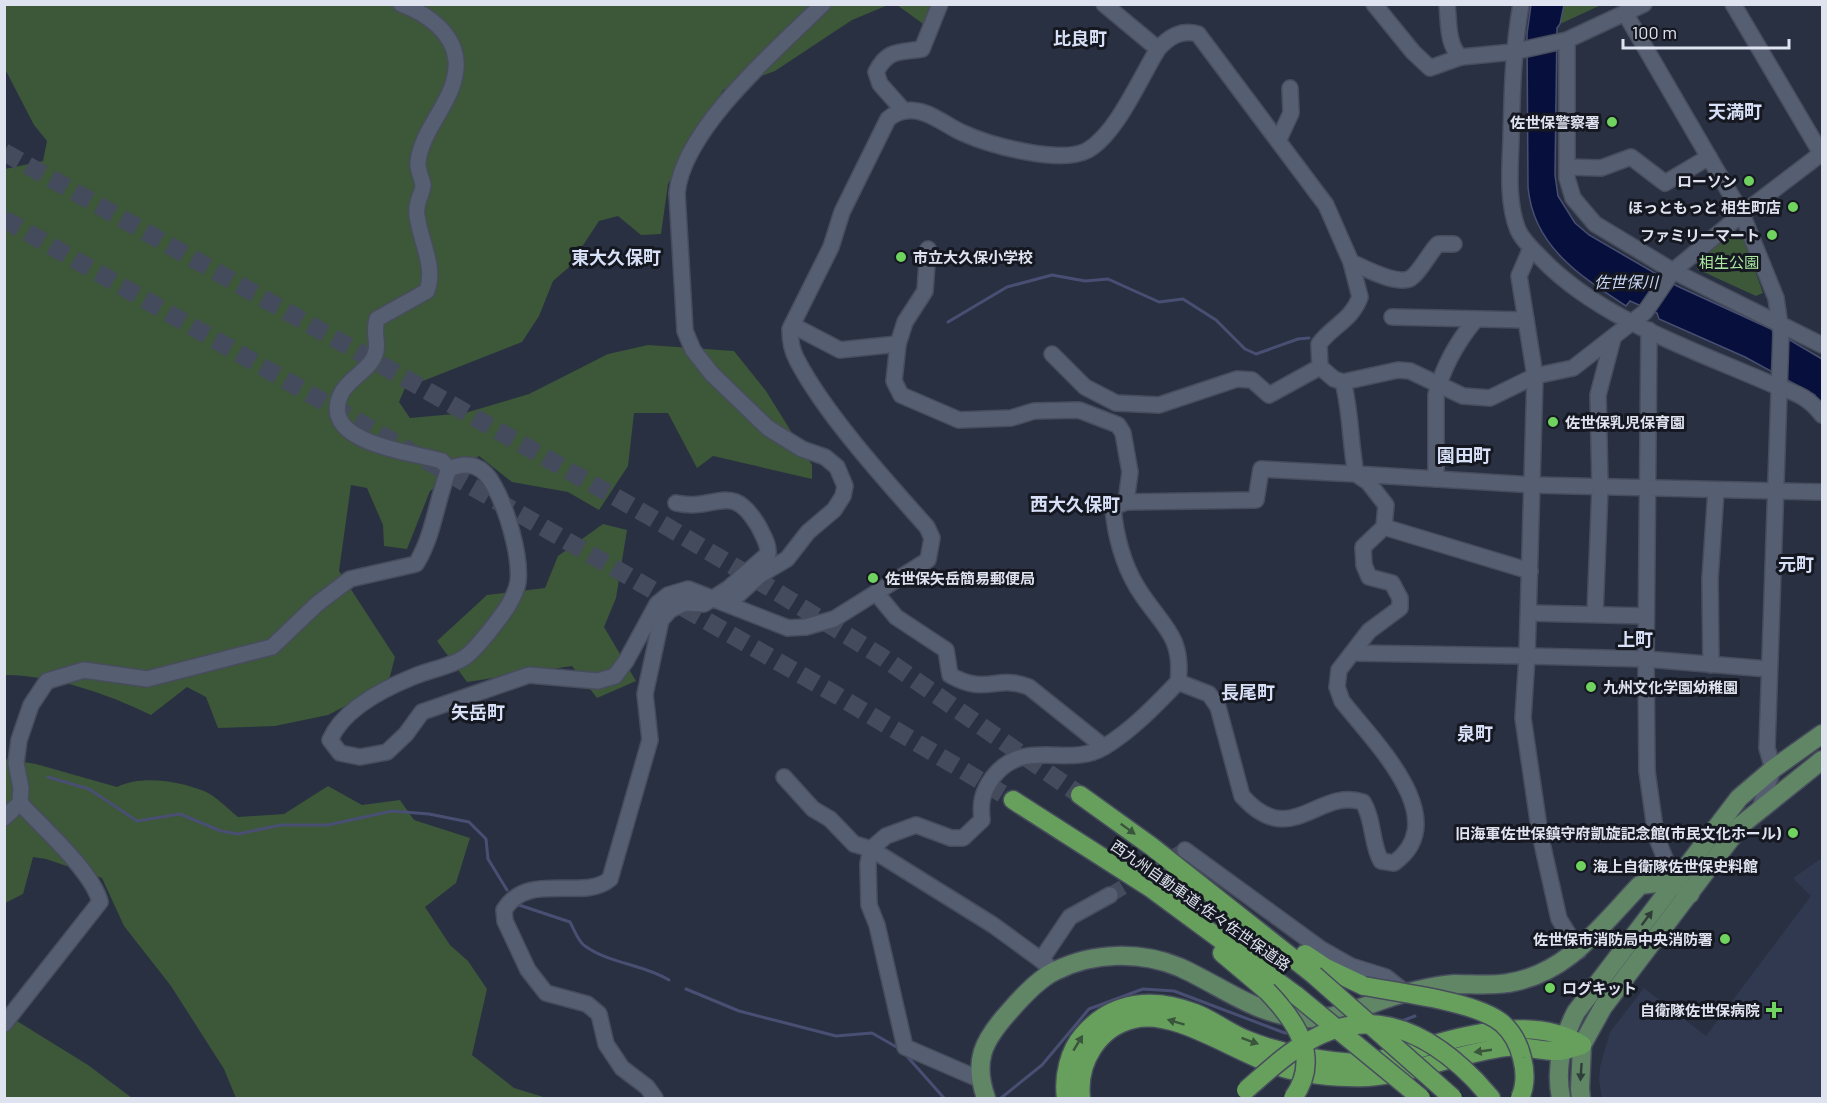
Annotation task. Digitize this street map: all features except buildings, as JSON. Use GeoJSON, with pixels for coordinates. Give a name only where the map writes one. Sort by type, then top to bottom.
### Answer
{"type":"FeatureCollection","features":[{"type":"Feature","properties":{"kind":"highway","name":"西九州自動車道;佐々佐世保道路"},"geometry":{"type":"LineString","coordinates":[[1080,795],[1151,846],[1314,975],[1453,1098]]}},
{"type":"Feature","properties":{"kind":"highway","name":"西九州自動車道;佐々佐世保道路"},"geometry":{"type":"LineString","coordinates":[[1013,800],[1152,889],[1363,1048],[1421,1098]]}},
{"type":"Feature","properties":{"kind":"highway"},"geometry":{"type":"LineString","coordinates":[[1048,822],[1099,865],[1200,935],[1266,991],[1296,1025],[1304,1045],[1306,1066],[1298,1091],[1293,1098]]}},
{"type":"Feature","properties":{"kind":"highway"},"geometry":{"type":"LineString","coordinates":[[1151,846],[1326,968],[1364,986],[1481,1011],[1502,1023],[1514,1036],[1521,1051],[1525,1071],[1520,1098]]}},
{"type":"Feature","properties":{"kind":"highway"},"geometry":{"type":"LineString","coordinates":[[1066,1098],[1066,1077],[1078,1041],[1092,1024],[1111,1012],[1148,1002],[1196,1013],[1246,1040],[1295,1054],[1364,1063],[1482,1032],[1540,1030],[1563,1042]]}},
{"type":"Feature","properties":{"kind":"highway"},"geometry":{"type":"LineString","coordinates":[[1081,1098],[1080,1078],[1085,1062],[1096,1043],[1116,1026],[1133,1019],[1151,1017],[1186,1025],[1257,1060],[1295,1071],[1338,1077],[1369,1077],[1465,1053],[1509,1047],[1563,1042],[1582,1045]]}},
{"type":"Feature","properties":{"kind":"highway"},"geometry":{"type":"LineString","coordinates":[[1242,1094],[1281,1058],[1308,1041],[1331,1031],[1364,1025],[1407,1030],[1437,1046],[1451,1055],[1491,1098]]}},
{"type":"Feature","properties":{"kind":"main road"},"geometry":{"type":"LineString","coordinates":[[1561,1098],[1559,1086],[1563,1042],[1575,1012],[1739,798],[1773,769],[1822,734]]}},
{"type":"Feature","properties":{"kind":"main road"},"geometry":{"type":"LineString","coordinates":[[1773,769],[1789,768],[1822,746]]}},
{"type":"Feature","properties":{"kind":"main road"},"geometry":{"type":"LineString","coordinates":[[1727,814],[1768,789],[1805,762],[1822,760]]}},
{"type":"Feature","properties":{"kind":"main road"},"geometry":{"type":"LineString","coordinates":[[1581,1098],[1582,1045],[1604,1007],[1741,825],[1822,760]]}},
{"type":"Feature","properties":{"kind":"main road"},"geometry":{"type":"LineString","coordinates":[[986,1098],[979,1079],[981,1057],[988,1035],[1047,966],[1110,955],[1138,957],[1177,966],[1253,1005],[1281,1015],[1304,1019],[1336,1017],[1406,993],[1451,984],[1506,984],[1533,978],[1579,951],[1640,885],[1674,881],[1690,894]]}},
{"type":"Feature","properties":{"kind":"street"},"geometry":{"type":"LineString","coordinates":[[401,4],[419,11],[441,28],[451,43],[456,60],[446,98],[427,132],[417,166],[423,186],[416,202],[417,218],[431,279],[427,291],[377,319],[374,330],[376,351],[366,367],[340,395],[338,415],[345,428],[363,440],[442,461],[449,469]]}},
{"type":"Feature","properties":{"kind":"street"},"geometry":{"type":"LineString","coordinates":[[728,604],[760,575],[787,559],[808,532],[834,510],[843,496],[845,486],[837,467],[825,457],[802,449],[768,428],[712,374],[693,350],[686,331],[683,301],[678,175],[708,125],[738,87],[823,4]]}},
{"type":"Feature","properties":{"kind":"street"},"geometry":{"type":"LineString","coordinates":[[904,111],[880,84],[876,72],[883,58],[889,54],[922,50],[940,4]]}},
{"type":"Feature","properties":{"kind":"street"},"geometry":{"type":"LineString","coordinates":[[1104,4],[1158,49]]}},
{"type":"Feature","properties":{"kind":"street"},"geometry":{"type":"LineString","coordinates":[[1374,4],[1413,52],[1430,68],[1461,57],[1518,51],[1562,42],[1644,4]]}},
{"type":"Feature","properties":{"kind":"street"},"geometry":{"type":"LineString","coordinates":[[1447,4],[1451,41],[1454,51],[1461,57]]}},
{"type":"Feature","properties":{"kind":"street"},"geometry":{"type":"LineString","coordinates":[[1521,4],[1510,179],[1513,210],[1519,231],[1530,248],[1579,291],[1614,315],[1779,383],[1811,400],[1822,415]]}},
{"type":"Feature","properties":{"kind":"street"},"geometry":{"type":"LineString","coordinates":[[4,818],[20,803],[21,788],[16,763],[19,740],[31,705],[47,681],[84,670],[147,679],[272,647],[318,604],[350,579],[416,564],[427,547],[442,487],[449,469],[462,464],[478,467],[490,479],[499,495],[514,543],[518,582],[511,600],[495,624],[464,658],[411,678],[367,701],[336,724],[330,740],[340,753],[360,757],[387,752],[406,734],[422,712],[529,675],[598,681],[615,676],[626,661],[651,612],[668,596],[688,589],[788,628],[806,627],[834,619],[928,560],[932,538],[927,527],[834,415],[796,359],[790,339],[792,325],[831,247],[842,212],[888,119],[904,111],[920,111],[964,134],[1009,148],[1076,155],[1089,150],[1108,133],[1158,49],[1178,34],[1189,31],[1198,34],[1326,205],[1351,262],[1360,297],[1349,317],[1327,333],[1319,344],[1320,367],[1334,379],[1343,382],[1398,370],[1410,371],[1463,396],[1490,398],[1534,376],[1573,368],[1645,312],[1670,275],[1742,214],[1822,154],[1733,4]]}},
{"type":"Feature","properties":{"kind":"street"},"geometry":{"type":"LineString","coordinates":[[1624,13],[1742,214],[1776,298],[1780,328],[1779,383],[1767,748],[1773,769],[1760,808]]}},
{"type":"Feature","properties":{"kind":"street"},"geometry":{"type":"LineString","coordinates":[[1562,42],[1567,178],[1573,198],[1595,224],[1670,275],[1780,328],[1822,345]]}},
{"type":"Feature","properties":{"kind":"street"},"geometry":{"type":"LineString","coordinates":[[1279,140],[1291,113],[1290,88]]}},
{"type":"Feature","properties":{"kind":"street"},"geometry":{"type":"LineString","coordinates":[[1567,167],[1601,168],[1630,157],[1665,183],[1709,158]]}},
{"type":"Feature","properties":{"kind":"street"},"geometry":{"type":"LineString","coordinates":[[1351,262],[1390,279],[1406,280],[1413,277],[1438,244],[1454,244]]}},
{"type":"Feature","properties":{"kind":"street"},"geometry":{"type":"LineString","coordinates":[[1530,248],[1519,276],[1534,376],[1533,484],[1523,718],[1540,834],[1559,919],[1579,951]]}},
{"type":"Feature","properties":{"kind":"street"},"geometry":{"type":"LineString","coordinates":[[928,249],[925,291],[905,322],[898,344],[894,381],[901,395],[959,420],[1011,418],[1034,411],[1079,410],[1118,425],[1123,433],[1130,472],[1126,502]]}},
{"type":"Feature","properties":{"kind":"street"},"geometry":{"type":"LineString","coordinates":[[1392,317],[1526,320]]}},
{"type":"Feature","properties":{"kind":"street"},"geometry":{"type":"LineString","coordinates":[[1436,479],[1438,384],[1454,346],[1476,319]]}},
{"type":"Feature","properties":{"kind":"street"},"geometry":{"type":"LineString","coordinates":[[792,325],[840,350],[898,344]]}},
{"type":"Feature","properties":{"kind":"street"},"geometry":{"type":"LineString","coordinates":[[1649,330],[1647,771],[1656,836],[1674,881]]}},
{"type":"Feature","properties":{"kind":"street"},"geometry":{"type":"LineString","coordinates":[[1595,614],[1600,487],[1598,395],[1613,338]]}},
{"type":"Feature","properties":{"kind":"street"},"geometry":{"type":"LineString","coordinates":[[1052,354],[1085,387],[1116,403],[1159,405],[1237,379],[1252,380],[1269,394],[1320,367]]}},
{"type":"Feature","properties":{"kind":"street"},"geometry":{"type":"LineString","coordinates":[[1178,682],[1209,694],[1218,707],[1242,795],[1251,806],[1270,818],[1291,819],[1350,797],[1363,802],[1370,813],[1377,853],[1381,861],[1394,863],[1406,854],[1413,839],[1416,824],[1414,809],[1401,774],[1342,701],[1337,687],[1339,670],[1369,631],[1401,608],[1400,598],[1392,583],[1369,577],[1364,565],[1363,547],[1384,527],[1386,505],[1368,482],[1356,474],[1350,441],[1351,413],[1343,382]]}},
{"type":"Feature","properties":{"kind":"street"},"geometry":{"type":"LineString","coordinates":[[979,1079],[905,1047],[878,925],[869,905],[868,864],[871,849],[886,836],[916,825],[951,838],[963,837],[982,820],[980,802],[987,785],[1001,768],[1030,754],[1083,754],[1104,747],[1161,700],[1178,682],[1179,649],[1136,586],[1114,530],[1113,507],[1126,502],[1256,500],[1261,468],[1600,487],[1822,492]]}},
{"type":"Feature","properties":{"kind":"street"},"geometry":{"type":"LineString","coordinates":[[1711,664],[1710,579],[1716,490]]}},
{"type":"Feature","properties":{"kind":"street"},"geometry":{"type":"LineString","coordinates":[[655,1098],[647,1088],[622,1068],[606,1044],[599,1014],[587,1004],[546,993],[528,970],[505,921],[504,910],[516,895],[543,888],[602,886],[610,879],[650,740],[645,693],[661,620],[670,610],[685,603],[704,604],[768,554],[765,539],[754,519],[736,500],[727,498],[692,506],[676,503]]}},
{"type":"Feature","properties":{"kind":"street"},"geometry":{"type":"LineString","coordinates":[[1384,527],[1530,571]]}},
{"type":"Feature","properties":{"kind":"street"},"geometry":{"type":"LineString","coordinates":[[877,594],[896,617],[946,650],[950,675],[966,684],[981,686],[1016,682],[1029,687],[1104,747]]}},
{"type":"Feature","properties":{"kind":"street"},"geometry":{"type":"LineString","coordinates":[[1528,613],[1646,616]]}},
{"type":"Feature","properties":{"kind":"street"},"geometry":{"type":"LineString","coordinates":[[1354,653],[1646,659],[1768,669]]}},
{"type":"Feature","properties":{"kind":"street"},"geometry":{"type":"LineString","coordinates":[[784,777],[813,809],[830,819],[854,844],[871,849],[974,913],[1047,966],[1070,917],[1110,895]]}},
{"type":"Feature","properties":{"kind":"street"},"geometry":{"type":"LineString","coordinates":[[4,1024],[100,902],[97,890],[86,875],[20,803]]}},
{"type":"Feature","properties":{"kind":"street"},"geometry":{"type":"LineString","coordinates":[[1185,850],[1321,949],[1352,966],[1386,977],[1406,993]]}},
{"type":"Feature","properties":{"kind":"shaded area","name":"自衛隊佐世保病院"},"geometry":{"type":"Polygon","coordinates":[[[1822,858],[1822,1098],[1602,1098],[1599,1080],[1600,1067],[1610,1032],[1644,988],[1706,1036],[1811,896],[1793,878],[1822,858]]]}},
{"type":"Feature","properties":{"kind":"green space"},"geometry":{"type":"Polygon","coordinates":[[[5,5],[888,5],[852,20],[775,71],[723,90],[668,184],[661,234],[641,235],[618,216],[599,221],[568,268],[553,281],[539,316],[522,342],[405,388],[399,402],[410,418],[465,413],[529,394],[608,354],[648,345],[734,351],[766,391],[812,465],[812,479],[713,456],[697,468],[668,413],[634,413],[628,466],[599,510],[568,492],[512,482],[479,456],[430,491],[407,549],[384,546],[383,525],[367,488],[351,485],[339,571],[395,657],[388,684],[328,715],[275,726],[218,728],[206,697],[187,687],[151,715],[116,700],[62,682],[5,675],[5,169],[43,161],[47,141],[34,125],[5,69],[5,5]]]}},
{"type":"Feature","properties":{"kind":"green space"},"geometry":{"type":"Polygon","coordinates":[[[897,5],[932,5],[926,26],[897,5]]]}},
{"type":"Feature","properties":{"kind":"green space"},"geometry":{"type":"Polygon","coordinates":[[[1564,5],[1601,5],[1560,24],[1564,5]]]}},
{"type":"Feature","properties":{"kind":"green space","name":"相生公園"},"geometry":{"type":"Polygon","coordinates":[[[1731,234],[1742,234],[1763,293],[1756,296],[1697,269],[1696,261],[1731,234]]]}},
{"type":"Feature","properties":{"kind":"green space"},"geometry":{"type":"Polygon","coordinates":[[[603,524],[627,530],[616,598],[604,627],[636,681],[597,698],[572,666],[467,682],[437,641],[487,595],[545,588],[558,556],[603,524]]]}},
{"type":"Feature","properties":{"kind":"green space"},"geometry":{"type":"Polygon","coordinates":[[[4,759],[36,764],[117,787],[148,780],[183,784],[208,793],[238,817],[284,814],[328,786],[362,805],[400,800],[414,820],[470,838],[456,883],[425,907],[450,945],[468,961],[487,989],[472,1055],[514,1088],[547,1098],[236,1098],[224,1069],[171,986],[124,926],[102,878],[46,859],[33,857],[23,894],[5,903],[4,759]]]}},
{"type":"Feature","properties":{"kind":"green space"},"geometry":{"type":"Polygon","coordinates":[[[4,1013],[88,1065],[132,1098],[5,1098],[4,1013]]]}},
{"type":"Feature","properties":{"kind":"water","name":"佐世保川"},"geometry":{"type":"Polygon","coordinates":[[[1531,5],[1564,5],[1557,28],[1555,175],[1558,196],[1575,223],[1589,235],[1677,286],[1771,329],[1822,359],[1822,405],[1814,398],[1815,395],[1745,357],[1659,319],[1657,313],[1630,301],[1626,306],[1576,271],[1549,243],[1532,208],[1528,187],[1527,34],[1531,5]]]}},
{"type":"Feature","properties":{"kind":"waterway"},"geometry":{"type":"LineString","coordinates":[[948,322],[1007,287],[1052,275],[1085,281],[1108,279],[1159,302],[1183,299],[1216,320],[1245,349],[1256,354],[1298,339],[1309,338]]}},
{"type":"Feature","properties":{"kind":"waterway"},"geometry":{"type":"LineString","coordinates":[[48,777],[89,789],[137,821],[180,814],[221,831],[238,834],[281,825],[328,825],[392,811],[429,814],[469,822],[486,839],[488,859],[507,890]]}},
{"type":"Feature","properties":{"kind":"waterway"},"geometry":{"type":"LineString","coordinates":[[519,905],[570,922],[580,942],[595,952],[648,970],[669,980]]}},
{"type":"Feature","properties":{"kind":"waterway"},"geometry":{"type":"LineString","coordinates":[[686,989],[739,1011],[836,1036],[872,1033],[900,1049]]}},
{"type":"Feature","properties":{"kind":"waterway"},"geometry":{"type":"LineString","coordinates":[[1001,1098],[1042,1065],[1089,1009],[1143,989],[1174,991],[1285,1033],[1292,1033]]}},
{"type":"Feature","properties":{"kind":"waterway"},"geometry":{"type":"LineString","coordinates":[[1399,1022],[1415,1016]]}},
{"type":"Feature","properties":{"kind":"waterway"},"geometry":{"type":"LineString","coordinates":[[905,1054],[944,1098]]}},
{"type":"Feature","properties":{"kind":"tunnel"},"geometry":{"type":"LineString","coordinates":[[4,152],[649,516],[767,586],[882,657],[1080,795]]}},
{"type":"Feature","properties":{"kind":"tunnel"},"geometry":{"type":"LineString","coordinates":[[4,219],[838,696],[1013,800]]}},
{"type":"Feature","properties":{"kind":"tunnel"},"geometry":{"type":"LineString","coordinates":[[1110,895],[1185,850]]}},
{"type":"Feature","properties":{"kind":"place","name":"佐世保警察署"},"geometry":{"type":"Point","coordinates":[1612,122]}},
{"type":"Feature","properties":{"kind":"place","name":"ローソン"},"geometry":{"type":"Point","coordinates":[1749,181]}},
{"type":"Feature","properties":{"kind":"place","name":"ほっともっと 相生町店"},"geometry":{"type":"Point","coordinates":[1793,207]}},
{"type":"Feature","properties":{"kind":"place","name":"ファミリーマート"},"geometry":{"type":"Point","coordinates":[1772,235]}},
{"type":"Feature","properties":{"kind":"place","name":"市立大久保小学校"},"geometry":{"type":"Point","coordinates":[901,257]}},
{"type":"Feature","properties":{"kind":"place","name":"佐世保乳児保育園"},"geometry":{"type":"Point","coordinates":[1553,422]}},
{"type":"Feature","properties":{"kind":"place","name":"佐世保矢岳簡易郵便局"},"geometry":{"type":"Point","coordinates":[873,578]}},
{"type":"Feature","properties":{"kind":"place","name":"九州文化学園幼稚園"},"geometry":{"type":"Point","coordinates":[1591,687]}},
{"type":"Feature","properties":{"kind":"place","name":"旧海軍佐世保鎮守府凱旋記念館(市民文化ホール)"},"geometry":{"type":"Point","coordinates":[1793,833]}},
{"type":"Feature","properties":{"kind":"place","name":"海上自衛隊佐世保史料館"},"geometry":{"type":"Point","coordinates":[1581,866]}},
{"type":"Feature","properties":{"kind":"place","name":"佐世保市消防局中央消防署"},"geometry":{"type":"Point","coordinates":[1725,939]}},
{"type":"Feature","properties":{"kind":"place","name":"ログキット"},"geometry":{"type":"Point","coordinates":[1550,988]}},
{"type":"Feature","properties":{"kind":"place","name":"自衛隊佐世保病院"},"geometry":{"type":"Point","coordinates":[1774,1010]}},
{"type":"Feature","properties":{"kind":"district","name":"比良町"},"geometry":{"type":"Point","coordinates":[1080,38]}},
{"type":"Feature","properties":{"kind":"district","name":"天満町"},"geometry":{"type":"Point","coordinates":[1735,111]}},
{"type":"Feature","properties":{"kind":"district","name":"東大久保町"},"geometry":{"type":"Point","coordinates":[616,257]}},
{"type":"Feature","properties":{"kind":"district","name":"園田町"},"geometry":{"type":"Point","coordinates":[1464,455]}},
{"type":"Feature","properties":{"kind":"district","name":"西大久保町"},"geometry":{"type":"Point","coordinates":[1075,504]}},
{"type":"Feature","properties":{"kind":"district","name":"元町"},"geometry":{"type":"Point","coordinates":[1796,564]}},
{"type":"Feature","properties":{"kind":"district","name":"上町"},"geometry":{"type":"Point","coordinates":[1635,639]}},
{"type":"Feature","properties":{"kind":"district","name":"長尾町"},"geometry":{"type":"Point","coordinates":[1248,692]}},
{"type":"Feature","properties":{"kind":"district","name":"矢岳町"},"geometry":{"type":"Point","coordinates":[478,712]}},
{"type":"Feature","properties":{"kind":"district","name":"泉町"},"geometry":{"type":"Point","coordinates":[1475,733]}}]}
